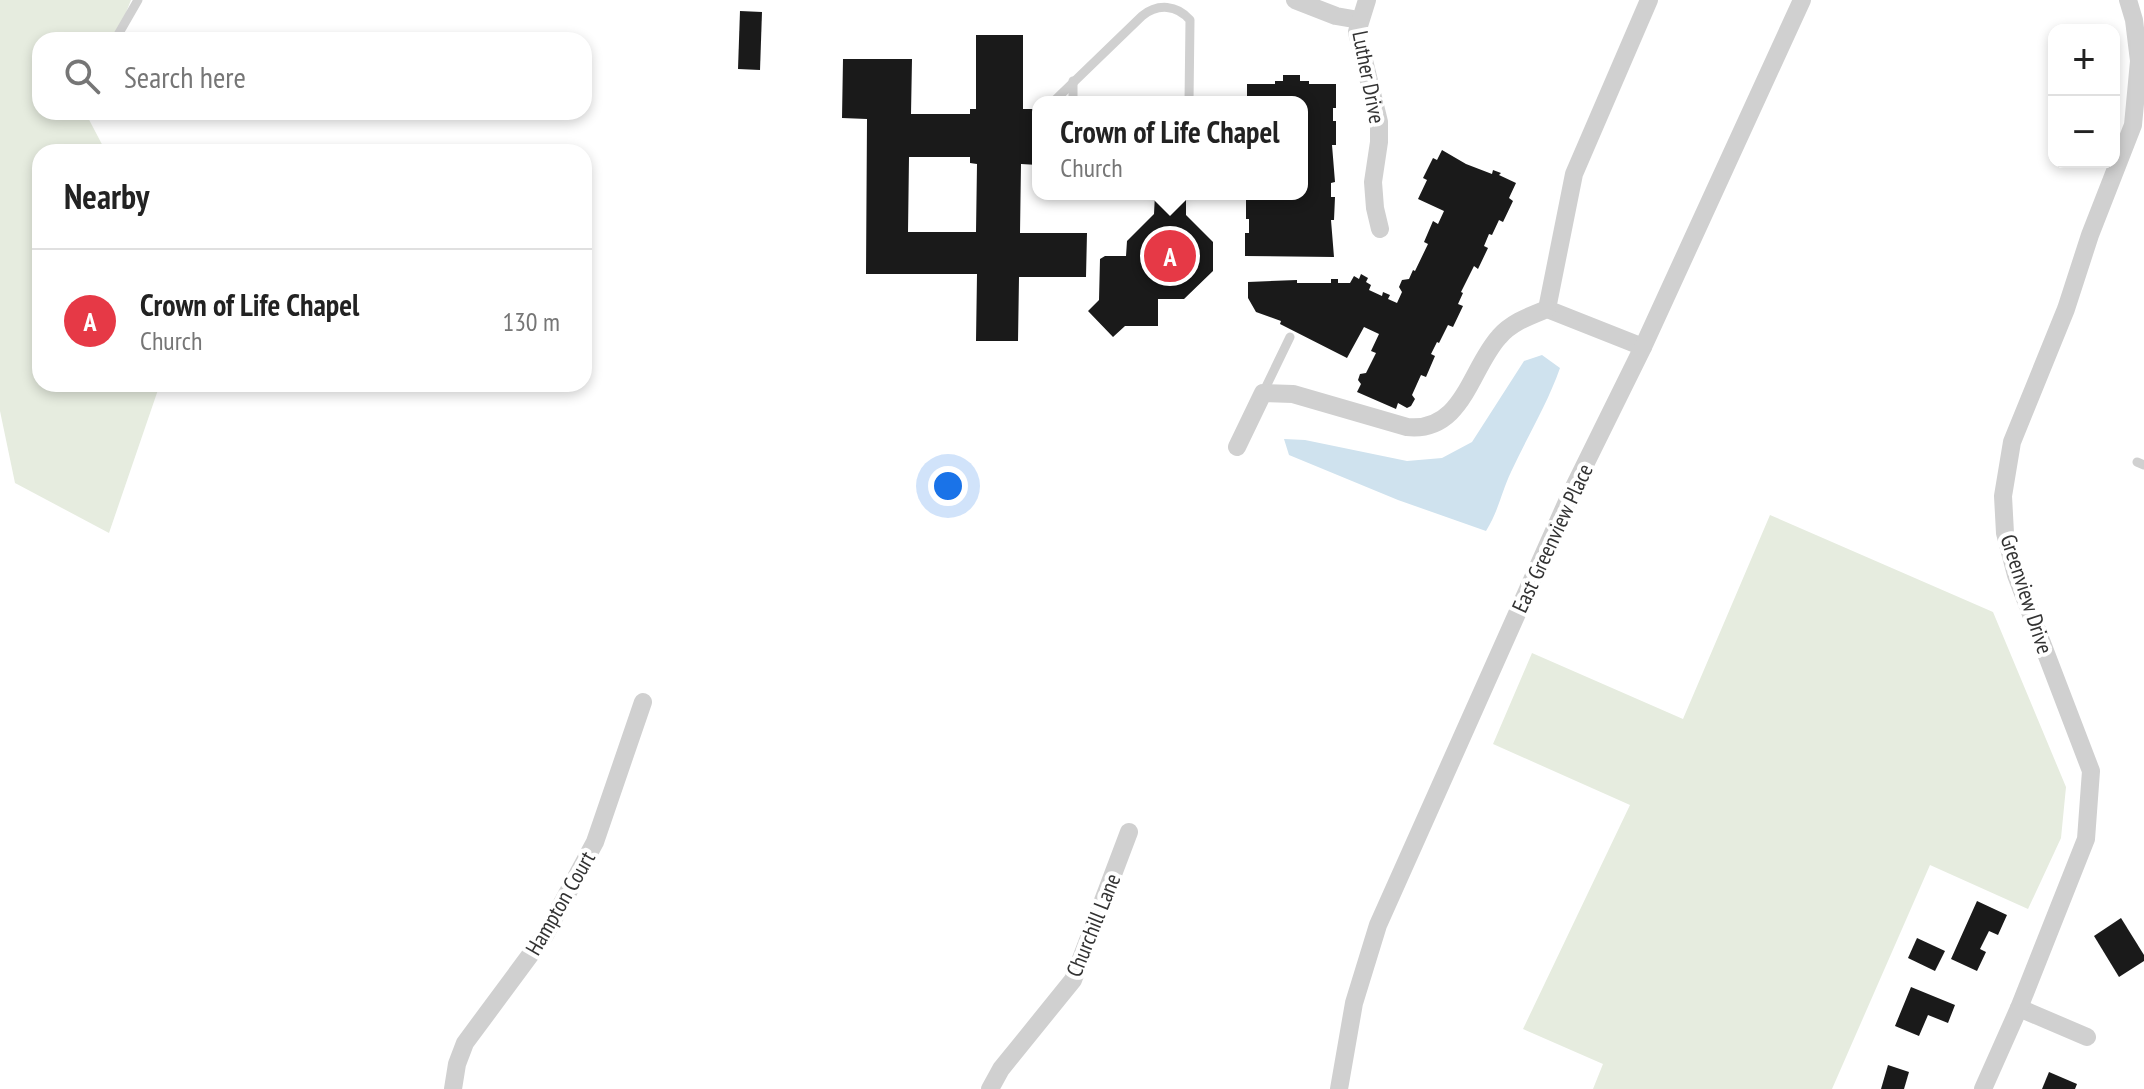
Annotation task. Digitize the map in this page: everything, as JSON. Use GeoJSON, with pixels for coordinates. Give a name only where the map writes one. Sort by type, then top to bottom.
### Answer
{"type":"FeatureCollection","features":[{"type":"Feature","properties":{"kind":"street"},"geometry":{"type":"LineString","coordinates":[[1295,0],[1323,12],[1359,20],[1367,0]]}},
{"type":"Feature","properties":{"kind":"street"},"geometry":{"type":"LineString","coordinates":[[1547,309],[1574,174],[1649,0]]}},
{"type":"Feature","properties":{"kind":"street","name":"East Greenview Place"},"geometry":{"type":"LineString","coordinates":[[1339,1089],[1354,1003],[1378,925],[1570,495],[1643,347],[1802,0]]}},
{"type":"Feature","properties":{"kind":"street","name":"Greenview Drive"},"geometry":{"type":"LineString","coordinates":[[1983,1089],[2019,1008],[2086,839],[2091,771],[2016,575],[2005,533],[2003,496],[2012,442],[2066,309],[2090,235],[2133,125],[2139,20],[2128,0]]}},
{"type":"Feature","properties":{"kind":"street","name":"Luther Drive"},"geometry":{"type":"LineString","coordinates":[[1359,20],[1358,43],[1377,104],[1379,122],[1373,182],[1380,229]]}},
{"type":"Feature","properties":{"kind":"street"},"geometry":{"type":"LineString","coordinates":[[1237,447],[1263,393],[1293,394],[1407,427],[1432,424],[1456,408],[1502,333],[1519,321],[1547,309],[1643,347]]}},
{"type":"Feature","properties":{"kind":"street","name":"Hampton Court"},"geometry":{"type":"LineString","coordinates":[[453,1089],[457,1064],[465,1043],[545,935],[595,842],[643,702]]}},
{"type":"Feature","properties":{"kind":"street","name":"Churchill Lane"},"geometry":{"type":"LineString","coordinates":[[990,1089],[1001,1069],[1073,980],[1129,832]]}},
{"type":"Feature","properties":{"kind":"street"},"geometry":{"type":"LineString","coordinates":[[2019,1008],[2087,1037]]}},
{"type":"Feature","properties":{"kind":"lane"},"geometry":{"type":"LineString","coordinates":[[120,32],[138,0]]}},
{"type":"Feature","properties":{"kind":"lane"},"geometry":{"type":"LineString","coordinates":[[1059,96],[1151,9],[1172,4],[1190,20],[1189,96]]}},
{"type":"Feature","properties":{"kind":"lane"},"geometry":{"type":"LineString","coordinates":[[1073,81],[1073,96]]}},
{"type":"Feature","properties":{"kind":"lane"},"geometry":{"type":"LineString","coordinates":[[1263,393],[1290,337]]}},
{"type":"Feature","properties":{"kind":"shaded area"},"geometry":{"type":"Polygon","coordinates":[[[0,0],[131,0],[118,32],[32,32],[32,120],[89,120],[102,144],[32,144],[32,392],[157,392],[109,533],[15,483],[0,411],[0,0]]]}},
{"type":"Feature","properties":{"kind":"shaded area"},"geometry":{"type":"Polygon","coordinates":[[[1770,515],[1993,612],[2066,787],[2061,838],[2028,909],[1930,865],[1832,1089],[1593,1089],[1603,1064],[1523,1029],[1630,805],[1493,744],[1532,653],[1683,719],[1770,515]]]}},
{"type":"Feature","properties":{"kind":"water"},"geometry":{"type":"Polygon","coordinates":[[[1542,355],[1560,368],[1486,531],[1398,500],[1289,455],[1284,439],[1305,440],[1407,461],[1442,458],[1472,442],[1524,361],[1542,355]]]}},
{"type":"Feature","properties":{"kind":"building"},"geometry":{"type":"Polygon","coordinates":[[[740,11],[762,12],[760,70],[738,69],[740,11]]]}},
{"type":"Feature","properties":{"kind":"building"},"geometry":{"type":"Polygon","coordinates":[[[976,35],[1023,35],[1023,109],[1032,109],[1032,165],[1021,164],[1020,233],[1087,233],[1086,277],[1019,277],[1018,341],[976,341],[977,274],[866,274],[867,119],[842,118],[843,59],[912,59],[911,114],[970,114],[970,109],[976,109],[976,35]],[[909,157],[908,232],[976,232],[977,164],[970,163],[970,157],[909,157]]]}},
{"type":"Feature","properties":{"kind":"building"},"geometry":{"type":"Polygon","coordinates":[[[1283,75],[1300,75],[1300,81],[1309,81],[1309,84],[1336,84],[1333,121],[1336,121],[1336,145],[1332,145],[1335,182],[1331,183],[1331,197],[1335,197],[1334,220],[1331,220],[1334,257],[1245,256],[1245,233],[1249,233],[1246,200],[1308,200],[1308,96],[1247,96],[1247,84],[1283,81],[1283,75]]]}},
{"type":"Feature","properties":{"kind":"building"},"geometry":{"type":"Polygon","coordinates":[[[1442,150],[1466,164],[1492,174],[1493,170],[1501,173],[1499,175],[1516,183],[1509,198],[1513,201],[1503,222],[1499,220],[1492,235],[1489,234],[1484,246],[1488,248],[1478,269],[1474,266],[1461,292],[1458,304],[1463,306],[1453,327],[1448,325],[1437,342],[1426,377],[1421,375],[1412,395],[1415,399],[1407,408],[1398,403],[1396,409],[1357,392],[1361,384],[1358,380],[1360,374],[1366,373],[1376,353],[1371,351],[1379,334],[1364,327],[1347,358],[1280,324],[1281,321],[1256,312],[1248,298],[1248,282],[1297,280],[1297,283],[1331,283],[1331,279],[1338,279],[1338,283],[1350,283],[1354,276],[1359,279],[1361,274],[1368,278],[1366,282],[1371,285],[1369,290],[1382,296],[1383,292],[1390,295],[1388,299],[1397,303],[1402,292],[1399,287],[1402,280],[1409,279],[1415,271],[1428,244],[1424,242],[1433,221],[1438,224],[1444,211],[1418,199],[1427,180],[1423,178],[1433,158],[1437,160],[1442,150]]]}},
{"type":"Feature","properties":{"kind":"building"},"geometry":{"type":"Polygon","coordinates":[[[1155,200],[1186,200],[1186,215],[1213,242],[1213,271],[1184,299],[1158,299],[1158,326],[1125,326],[1113,337],[1088,311],[1099,300],[1100,259],[1105,256],[1126,256],[1127,241],[1154,214],[1155,200]]]}},
{"type":"Feature","properties":{"kind":"building"},"geometry":{"type":"Polygon","coordinates":[[[1977,901],[2007,915],[1998,935],[1989,931],[1980,949],[1986,952],[1977,971],[1951,959],[1977,901]]]}},
{"type":"Feature","properties":{"kind":"building"},"geometry":{"type":"Polygon","coordinates":[[[2121,918],[2144,955],[2144,961],[2119,977],[2094,936],[2121,918]]]}},
{"type":"Feature","properties":{"kind":"building"},"geometry":{"type":"Polygon","coordinates":[[[1917,938],[1945,951],[1935,971],[1908,958],[1917,938]]]}},
{"type":"Feature","properties":{"kind":"building"},"geometry":{"type":"Polygon","coordinates":[[[1911,987],[1955,1005],[1948,1023],[1928,1015],[1919,1036],[1895,1026],[1911,987]]]}},
{"type":"Feature","properties":{"kind":"building"},"geometry":{"type":"Polygon","coordinates":[[[1888,1065],[1909,1072],[1904,1089],[1881,1089],[1888,1065]]]}},
{"type":"Feature","properties":{"kind":"building"},"geometry":{"type":"Polygon","coordinates":[[[2049,1072],[2077,1084],[2075,1089],[2042,1089],[2049,1072]]]}},
{"type":"Feature","properties":{"kind":"place","name":"Crown of Life Chapel"},"geometry":{"type":"Point","coordinates":[1170,256]}}]}
